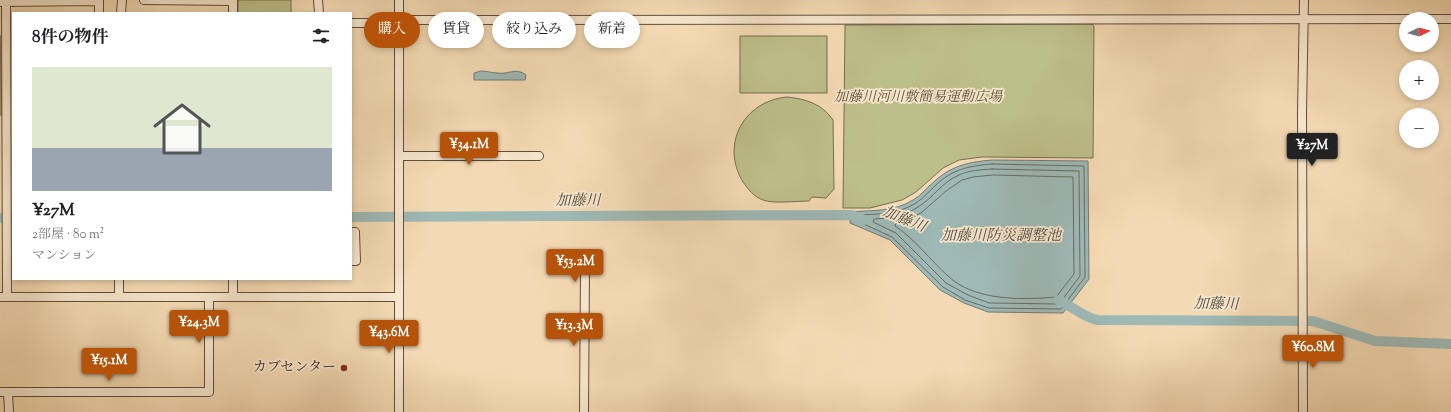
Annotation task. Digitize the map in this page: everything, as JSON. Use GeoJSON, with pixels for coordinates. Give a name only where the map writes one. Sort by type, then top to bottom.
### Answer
{"type":"FeatureCollection","features":[{"type":"Feature","properties":{"kind":"street"},"geometry":{"type":"LineString","coordinates":[[122,0],[122,12]]}},
{"type":"Feature","properties":{"kind":"street"},"geometry":{"type":"LineString","coordinates":[[144,0],[233,0],[233,12]]}},
{"type":"Feature","properties":{"kind":"street"},"geometry":{"type":"LineString","coordinates":[[318,0],[318,12]]}},
{"type":"Feature","properties":{"kind":"street"},"geometry":{"type":"LineString","coordinates":[[398,0],[398,12]]}},
{"type":"Feature","properties":{"kind":"street"},"geometry":{"type":"LineString","coordinates":[[1303,412],[1302,113],[1304,0]]}},
{"type":"Feature","properties":{"kind":"street"},"geometry":{"type":"LineString","coordinates":[[99,12],[99,1],[4,1],[10,147],[3,196],[6,219],[4,297],[399,297]]}},
{"type":"Feature","properties":{"kind":"street"},"geometry":{"type":"LineString","coordinates":[[420,20],[1451,18]]}},
{"type":"Feature","properties":{"kind":"street"},"geometry":{"type":"LineString","coordinates":[[352,23],[364,23]]}},
{"type":"Feature","properties":{"kind":"street"},"geometry":{"type":"LineString","coordinates":[[398,48],[399,412]]}},
{"type":"Feature","properties":{"kind":"street"},"geometry":{"type":"LineString","coordinates":[[399,156],[539,156]]}},
{"type":"Feature","properties":{"kind":"street"},"geometry":{"type":"LineString","coordinates":[[352,232],[355,232],[356,261],[352,261]]}},
{"type":"Feature","properties":{"kind":"street"},"geometry":{"type":"LineString","coordinates":[[584,412],[585,267]]}},
{"type":"Feature","properties":{"kind":"street"},"geometry":{"type":"LineString","coordinates":[[119,297],[120,280]]}},
{"type":"Feature","properties":{"kind":"street"},"geometry":{"type":"LineString","coordinates":[[233,280],[233,297]]}},
{"type":"Feature","properties":{"kind":"street"},"geometry":{"type":"LineString","coordinates":[[9,412],[4,392],[209,392],[209,297]]}},
{"type":"Feature","properties":{"kind":"green space"},"geometry":{"type":"Polygon","coordinates":[[[238,0],[291,0],[291,12],[238,12],[238,0]]]}},
{"type":"Feature","properties":{"kind":"green space","name":"加藤川河川敷簡易運動広場"},"geometry":{"type":"Polygon","coordinates":[[[1092,24],[1094,26],[1093,158],[982,157],[959,160],[943,168],[916,192],[902,200],[870,208],[843,208],[845,25],[1092,24]]]}},
{"type":"Feature","properties":{"kind":"green space"},"geometry":{"type":"Polygon","coordinates":[[[0,35],[2,115],[0,115],[0,35]]]}},
{"type":"Feature","properties":{"kind":"green space"},"geometry":{"type":"Polygon","coordinates":[[[740,36],[827,36],[827,93],[740,93],[740,36]]]}},
{"type":"Feature","properties":{"kind":"green space"},"geometry":{"type":"Polygon","coordinates":[[[787,97],[801,99],[819,106],[829,114],[833,120],[834,189],[826,198],[812,197],[809,201],[785,202],[773,202],[760,199],[754,195],[743,182],[737,168],[734,153],[735,139],[740,127],[748,116],[759,107],[772,100],[787,97]]]}},
{"type":"Feature","properties":{"kind":"water"},"geometry":{"type":"Polygon","coordinates":[[[481,71],[501,73],[515,71],[526,75],[525,80],[474,80],[474,73],[481,71]]]}},
{"type":"Feature","properties":{"kind":"water","name":"加藤川防災調整池"},"geometry":{"type":"Polygon","coordinates":[[[992,160],[1088,161],[1089,279],[1063,313],[988,312],[964,303],[940,290],[890,240],[850,223],[851,212],[883,210],[898,207],[916,198],[942,175],[955,168],[969,163],[992,160]]]}},
{"type":"Feature","properties":{"kind":"waterway","name":"加藤川"},"geometry":{"type":"LineString","coordinates":[[352,217],[851,215],[864,220]]}},
{"type":"Feature","properties":{"kind":"waterway","name":"加藤川"},"geometry":{"type":"LineString","coordinates":[[0,218],[12,218]]}},
{"type":"Feature","properties":{"kind":"waterway","name":"加藤川"},"geometry":{"type":"LineString","coordinates":[[1058,300],[1092,319],[1097,320],[1313,321],[1375,341],[1451,344]]}},
{"type":"Feature","properties":{"kind":"place","name":"カブセンター"},"geometry":{"type":"Point","coordinates":[344,368]}}]}
